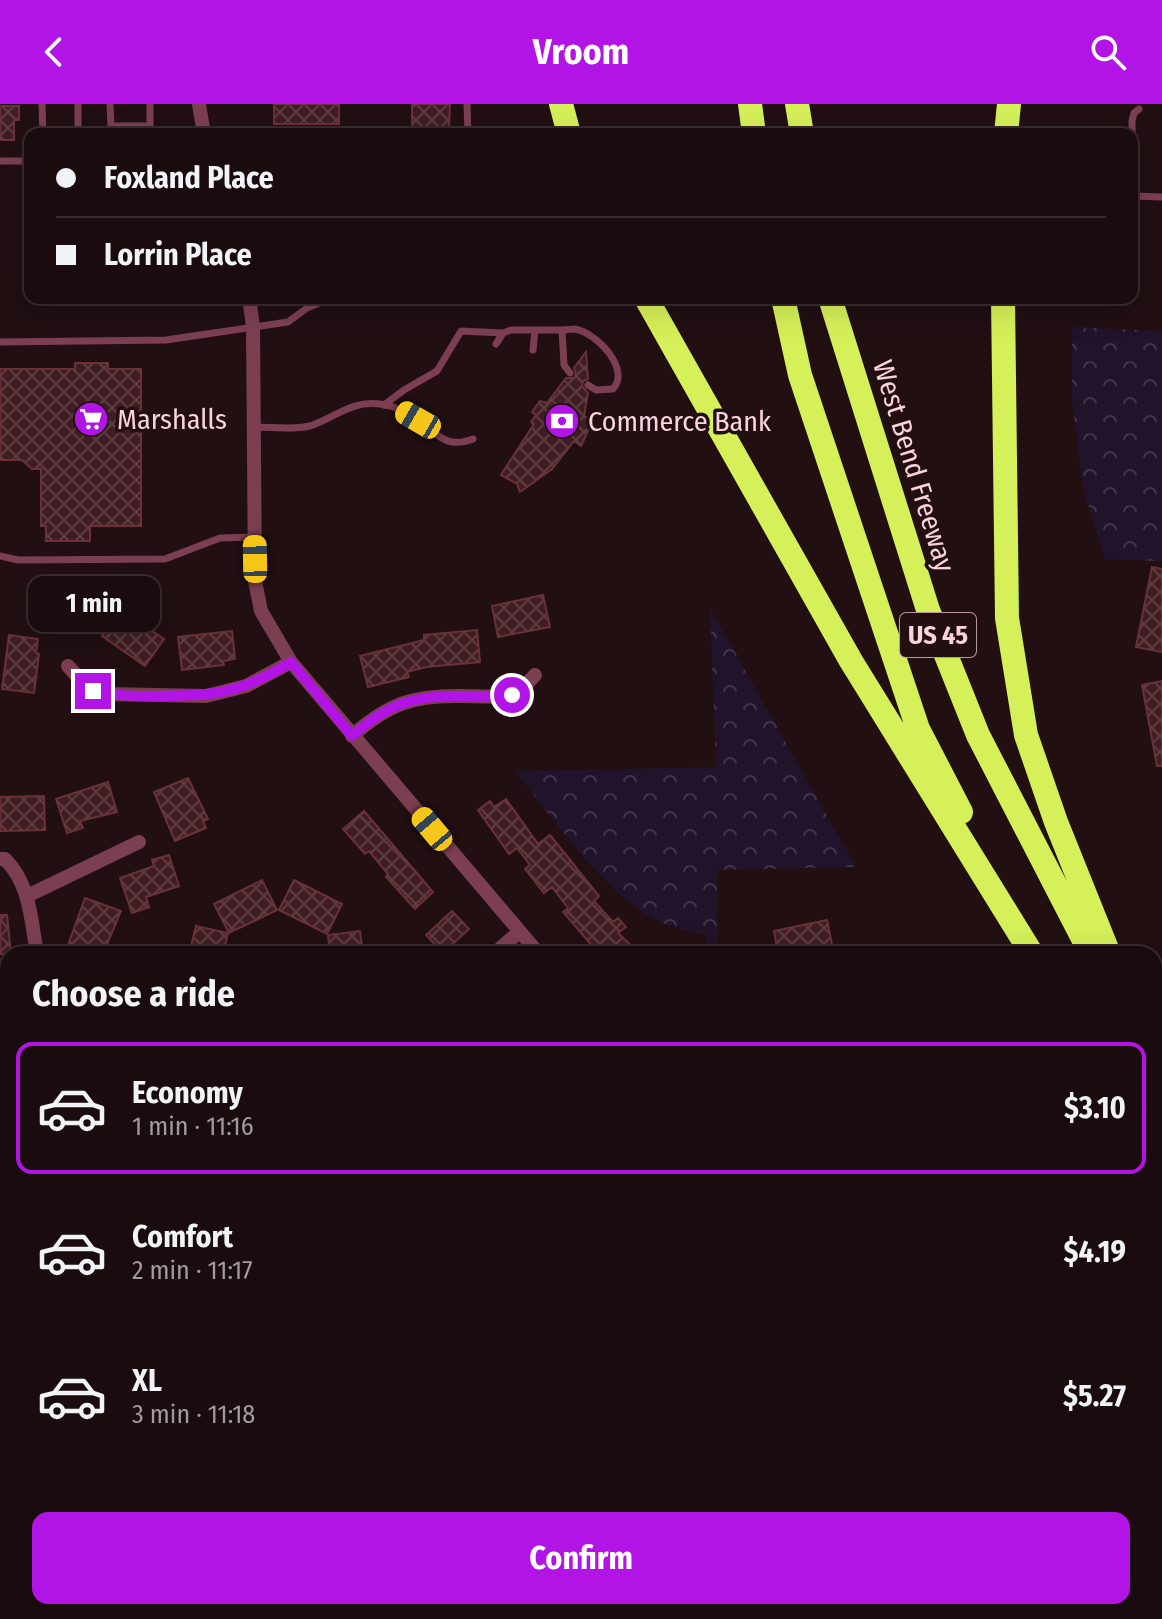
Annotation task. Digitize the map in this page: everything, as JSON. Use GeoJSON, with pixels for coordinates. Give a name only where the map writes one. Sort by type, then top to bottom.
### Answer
{"type":"FeatureCollection","features":[{"type":"Feature","properties":{"kind":"highway"},"geometry":{"type":"LineString","coordinates":[[561,104],[567,128]]}},
{"type":"Feature","properties":{"kind":"highway"},"geometry":{"type":"LineString","coordinates":[[750,104],[753,128]]}},
{"type":"Feature","properties":{"kind":"highway"},"geometry":{"type":"LineString","coordinates":[[797,104],[801,128]]}},
{"type":"Feature","properties":{"kind":"highway"},"geometry":{"type":"LineString","coordinates":[[1005,128],[1006,104]]}},
{"type":"Feature","properties":{"kind":"highway"},"geometry":{"type":"LineString","coordinates":[[649,304],[851,661],[1028,946]]}},
{"type":"Feature","properties":{"kind":"highway","name":"US 45"},"geometry":{"type":"LineString","coordinates":[[784,304],[800,375],[918,729],[1029,946]]}},
{"type":"Feature","properties":{"kind":"highway","name":"West Bend Freeway"},"geometry":{"type":"LineString","coordinates":[[832,304],[928,610],[978,735],[1087,946]]}},
{"type":"Feature","properties":{"kind":"highway"},"geometry":{"type":"LineString","coordinates":[[1003,304],[1007,618],[1026,735],[1056,822],[1106,946]]}},
{"type":"Feature","properties":{"kind":"street"},"geometry":{"type":"LineString","coordinates":[[199,104],[203,128]]}},
{"type":"Feature","properties":{"kind":"street"},"geometry":{"type":"LineString","coordinates":[[250,304],[253,326],[255,581],[261,611],[291,662],[532,946]]}},
{"type":"Feature","properties":{"kind":"street"},"geometry":{"type":"LineString","coordinates":[[68,666],[87,687],[105,694],[186,696],[232,691],[268,677],[291,662]]}},
{"type":"Feature","properties":{"kind":"street"},"geometry":{"type":"LineString","coordinates":[[352,736],[372,718],[403,702],[426,697],[512,695],[535,675]]}},
{"type":"Feature","properties":{"kind":"street"},"geometry":{"type":"LineString","coordinates":[[27,896],[139,842]]}},
{"type":"Feature","properties":{"kind":"street"},"geometry":{"type":"LineString","coordinates":[[0,859],[5,859],[17,871],[27,896],[36,946]]}},
{"type":"Feature","properties":{"kind":"street"},"geometry":{"type":"LineString","coordinates":[[503,946],[519,932]]}},
{"type":"Feature","properties":{"kind":"lane"},"geometry":{"type":"LineString","coordinates":[[42,104],[43,128]]}},
{"type":"Feature","properties":{"kind":"lane"},"geometry":{"type":"LineString","coordinates":[[78,104],[78,128]]}},
{"type":"Feature","properties":{"kind":"lane"},"geometry":{"type":"LineString","coordinates":[[110,104],[111,128]]}},
{"type":"Feature","properties":{"kind":"lane"},"geometry":{"type":"LineString","coordinates":[[130,128],[150,126],[150,104]]}},
{"type":"Feature","properties":{"kind":"lane"},"geometry":{"type":"LineString","coordinates":[[467,104],[468,128]]}},
{"type":"Feature","properties":{"kind":"lane"},"geometry":{"type":"LineString","coordinates":[[1132,128],[1134,113],[1139,109]]}},
{"type":"Feature","properties":{"kind":"lane"},"geometry":{"type":"LineString","coordinates":[[0,161],[24,161]]}},
{"type":"Feature","properties":{"kind":"lane"},"geometry":{"type":"LineString","coordinates":[[1138,196],[1162,197]]}},
{"type":"Feature","properties":{"kind":"lane"},"geometry":{"type":"LineString","coordinates":[[0,342],[148,342],[288,322],[317,304]]}},
{"type":"Feature","properties":{"kind":"lane"},"geometry":{"type":"LineString","coordinates":[[384,405],[437,371],[461,331],[503,333],[511,330],[576,329],[588,334],[614,361],[620,373],[613,389],[596,390],[588,385]]}},
{"type":"Feature","properties":{"kind":"lane"},"geometry":{"type":"LineString","coordinates":[[533,350],[535,330]]}},
{"type":"Feature","properties":{"kind":"lane"},"geometry":{"type":"LineString","coordinates":[[562,330],[564,365],[570,373]]}},
{"type":"Feature","properties":{"kind":"lane"},"geometry":{"type":"LineString","coordinates":[[496,344],[503,333]]}},
{"type":"Feature","properties":{"kind":"lane"},"geometry":{"type":"LineString","coordinates":[[254,427],[310,426],[346,408],[369,404],[400,409],[440,440],[449,443],[473,439]]}},
{"type":"Feature","properties":{"kind":"lane"},"geometry":{"type":"LineString","coordinates":[[425,426],[435,419]]}},
{"type":"Feature","properties":{"kind":"lane"},"geometry":{"type":"LineString","coordinates":[[0,556],[18,560],[165,559],[220,538],[255,537]]}},
{"type":"Feature","properties":{"kind":"green space"},"geometry":{"type":"Polygon","coordinates":[[[1072,327],[1162,331],[1162,561],[1105,559],[1083,488],[1072,399],[1072,327]]]}},
{"type":"Feature","properties":{"kind":"green space"},"geometry":{"type":"Polygon","coordinates":[[[710,608],[856,867],[717,870],[718,946],[707,946],[706,935],[670,926],[626,900],[585,859],[515,771],[716,767],[710,608]]]}},
{"type":"Feature","properties":{"kind":"building"},"geometry":{"type":"Polygon","coordinates":[[[274,104],[339,104],[339,124],[274,124],[274,104]]]}},
{"type":"Feature","properties":{"kind":"building"},"geometry":{"type":"Polygon","coordinates":[[[412,104],[450,104],[449,128],[412,128],[412,104]]]}},
{"type":"Feature","properties":{"kind":"building"},"geometry":{"type":"Polygon","coordinates":[[[0,106],[19,106],[19,120],[14,120],[14,140],[0,140],[0,106]]]}},
{"type":"Feature","properties":{"kind":"building","name":"Commerce Bank"},"geometry":{"type":"Polygon","coordinates":[[[586,352],[588,379],[583,381],[582,386],[588,393],[584,416],[592,420],[581,446],[574,441],[552,469],[520,492],[517,484],[501,475],[534,424],[531,422],[536,415],[532,412],[540,401],[547,403],[566,378],[574,378],[574,368],[586,352]]]}},
{"type":"Feature","properties":{"kind":"building","name":"Marshalls"},"geometry":{"type":"Polygon","coordinates":[[[75,363],[108,363],[108,369],[141,369],[141,526],[90,526],[90,541],[46,541],[46,526],[41,526],[41,469],[32,469],[22,460],[0,460],[0,369],[75,369],[75,363]]]}},
{"type":"Feature","properties":{"kind":"building"},"geometry":{"type":"Polygon","coordinates":[[[1152,567],[1162,569],[1162,652],[1136,647],[1152,567]]]}},
{"type":"Feature","properties":{"kind":"building"},"geometry":{"type":"Polygon","coordinates":[[[91,593],[96,626],[57,633],[56,630],[43,632],[40,616],[47,615],[45,601],[91,593]]]}},
{"type":"Feature","properties":{"kind":"building"},"geometry":{"type":"Polygon","coordinates":[[[543,595],[550,627],[498,637],[492,606],[543,595]]]}},
{"type":"Feature","properties":{"kind":"building"},"geometry":{"type":"Polygon","coordinates":[[[120,609],[164,639],[145,666],[102,636],[120,609]]]}},
{"type":"Feature","properties":{"kind":"building"},"geometry":{"type":"Polygon","coordinates":[[[477,630],[480,662],[426,667],[407,672],[409,677],[368,687],[360,656],[424,640],[424,635],[477,630]]]}},
{"type":"Feature","properties":{"kind":"building"},"geometry":{"type":"Polygon","coordinates":[[[232,631],[235,659],[223,661],[224,665],[182,670],[178,637],[232,631]]]}},
{"type":"Feature","properties":{"kind":"building"},"geometry":{"type":"Polygon","coordinates":[[[9,635],[38,639],[34,693],[2,689],[9,635]]]}},
{"type":"Feature","properties":{"kind":"building"},"geometry":{"type":"Polygon","coordinates":[[[1162,681],[1162,766],[1157,766],[1142,685],[1162,681]]]}},
{"type":"Feature","properties":{"kind":"building"},"geometry":{"type":"Polygon","coordinates":[[[188,778],[208,819],[203,821],[206,828],[175,841],[154,792],[188,778]]]}},
{"type":"Feature","properties":{"kind":"building"},"geometry":{"type":"Polygon","coordinates":[[[108,782],[117,812],[80,821],[83,828],[67,833],[56,799],[108,782]]]}},
{"type":"Feature","properties":{"kind":"building"},"geometry":{"type":"Polygon","coordinates":[[[44,796],[45,830],[0,831],[0,797],[44,796]]]}},
{"type":"Feature","properties":{"kind":"building"},"geometry":{"type":"Polygon","coordinates":[[[506,799],[538,844],[550,835],[599,896],[594,901],[613,922],[618,918],[626,927],[618,933],[632,946],[592,946],[563,912],[568,908],[552,887],[544,893],[525,869],[530,865],[517,848],[509,854],[478,810],[490,801],[494,807],[506,799]]]}},
{"type":"Feature","properties":{"kind":"building"},"geometry":{"type":"Polygon","coordinates":[[[364,811],[433,892],[415,909],[386,877],[388,874],[369,851],[365,854],[343,829],[364,811]]]}},
{"type":"Feature","properties":{"kind":"building"},"geometry":{"type":"Polygon","coordinates":[[[169,855],[179,886],[146,897],[149,907],[132,913],[120,878],[154,866],[152,860],[169,855]]]}},
{"type":"Feature","properties":{"kind":"building"},"geometry":{"type":"Polygon","coordinates":[[[262,880],[277,910],[229,933],[214,904],[262,880]]]}},
{"type":"Feature","properties":{"kind":"building"},"geometry":{"type":"Polygon","coordinates":[[[294,880],[342,904],[327,934],[279,910],[294,880]]]}},
{"type":"Feature","properties":{"kind":"building"},"geometry":{"type":"Polygon","coordinates":[[[85,898],[121,911],[106,946],[68,946],[85,898]]]}},
{"type":"Feature","properties":{"kind":"building"},"geometry":{"type":"Polygon","coordinates":[[[452,911],[469,929],[451,946],[436,946],[426,935],[452,911]]]}},
{"type":"Feature","properties":{"kind":"building"},"geometry":{"type":"Polygon","coordinates":[[[0,915],[7,915],[10,946],[0,946],[0,915]]]}},
{"type":"Feature","properties":{"kind":"building"},"geometry":{"type":"Polygon","coordinates":[[[827,920],[832,946],[777,946],[774,931],[827,920]]]}},
{"type":"Feature","properties":{"kind":"building"},"geometry":{"type":"Polygon","coordinates":[[[196,926],[228,933],[225,946],[191,946],[196,926]]]}},
{"type":"Feature","properties":{"kind":"building"},"geometry":{"type":"Polygon","coordinates":[[[360,931],[362,946],[329,946],[328,935],[360,931]]]}},
{"type":"Feature","properties":{"kind":"place","name":"Marshalls"},"geometry":{"type":"Point","coordinates":[91,419]}},
{"type":"Feature","properties":{"kind":"place","name":"Commerce Bank"},"geometry":{"type":"Point","coordinates":[562,421]}},
{"type":"Feature","properties":{"kind":"route"},"geometry":{"type":"LineString","coordinates":[[93,691],[117,696],[221,694],[268,677],[291,662],[352,736],[372,718],[403,702],[426,697],[512,695]]}}]}
